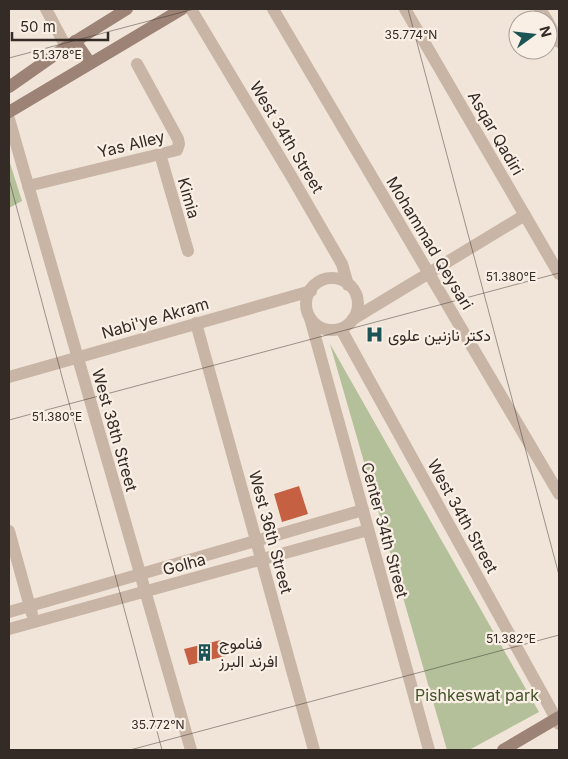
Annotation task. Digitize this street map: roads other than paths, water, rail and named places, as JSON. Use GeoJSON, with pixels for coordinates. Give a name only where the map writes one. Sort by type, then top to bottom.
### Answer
{"type":"FeatureCollection","features":[{"type":"Feature","properties":{"kind":"main road"},"geometry":{"type":"LineString","coordinates":[[9,112],[182,9]]}},
{"type":"Feature","properties":{"kind":"main road"},"geometry":{"type":"LineString","coordinates":[[9,87],[124,10]]}},
{"type":"Feature","properties":{"kind":"main road"},"geometry":{"type":"LineString","coordinates":[[71,44],[90,63]]}},
{"type":"Feature","properties":{"kind":"main road"},"geometry":{"type":"LineString","coordinates":[[502,750],[558,720]]}},
{"type":"Feature","properties":{"kind":"street"},"geometry":{"type":"LineString","coordinates":[[46,9],[71,44]]}},
{"type":"Feature","properties":{"kind":"street","name":"West 34th Street"},"geometry":{"type":"LineString","coordinates":[[192,9],[342,264],[348,284]]}},
{"type":"Feature","properties":{"kind":"street","name":"Mohammad Qeysari"},"geometry":{"type":"LineString","coordinates":[[272,9],[559,494]]}},
{"type":"Feature","properties":{"kind":"street","name":"Asqar Qadiri"},"geometry":{"type":"LineString","coordinates":[[405,9],[559,274]]}},
{"type":"Feature","properties":{"kind":"street","name":"Yas Alley"},"geometry":{"type":"LineString","coordinates":[[28,186],[177,150],[178,139],[137,64]]}},
{"type":"Feature","properties":{"kind":"street","name":"West 38th Street"},"geometry":{"type":"LineString","coordinates":[[9,119],[190,750]]}},
{"type":"Feature","properties":{"kind":"street","name":"Kimia"},"geometry":{"type":"LineString","coordinates":[[160,154],[188,251]]}},
{"type":"Feature","properties":{"kind":"street"},"geometry":{"type":"LineString","coordinates":[[353,319],[357,312],[357,297],[348,284],[342,280],[326,279],[319,282],[311,290],[306,301],[310,318],[316,325],[324,329],[341,329],[353,319],[525,215]]}},
{"type":"Feature","properties":{"kind":"street","name":"Nabi'ye Akram"},"geometry":{"type":"LineString","coordinates":[[9,377],[311,290]]}},
{"type":"Feature","properties":{"kind":"street","name":"Center 34th Street"},"geometry":{"type":"LineString","coordinates":[[310,318],[429,750]]}},
{"type":"Feature","properties":{"kind":"street","name":"West 36th Street"},"geometry":{"type":"LineString","coordinates":[[196,323],[314,750]]}},
{"type":"Feature","properties":{"kind":"street","name":"West 34th Street"},"geometry":{"type":"LineString","coordinates":[[341,329],[558,720]]}},
{"type":"Feature","properties":{"kind":"street","name":"Golha"},"geometry":{"type":"LineString","coordinates":[[9,612],[363,510]]}},
{"type":"Feature","properties":{"kind":"street","name":"Golha"},"geometry":{"type":"LineString","coordinates":[[9,628],[368,530]]}},
{"type":"Feature","properties":{"kind":"street"},"geometry":{"type":"LineString","coordinates":[[9,531],[34,622]]}},
{"type":"Feature","properties":{"kind":"place","name":"دکتر نازنین علوی"},"geometry":{"type":"Point","coordinates":[374,335]}},
{"type":"Feature","properties":{"kind":"place","name":"فناموج افرند البرز"},"geometry":{"type":"Point","coordinates":[205,652]}},
{"type":"Feature","properties":{"kind":"park label","name":"Pishkeswat park"},"geometry":{"type":"Point","coordinates":[477,695]}}]}
